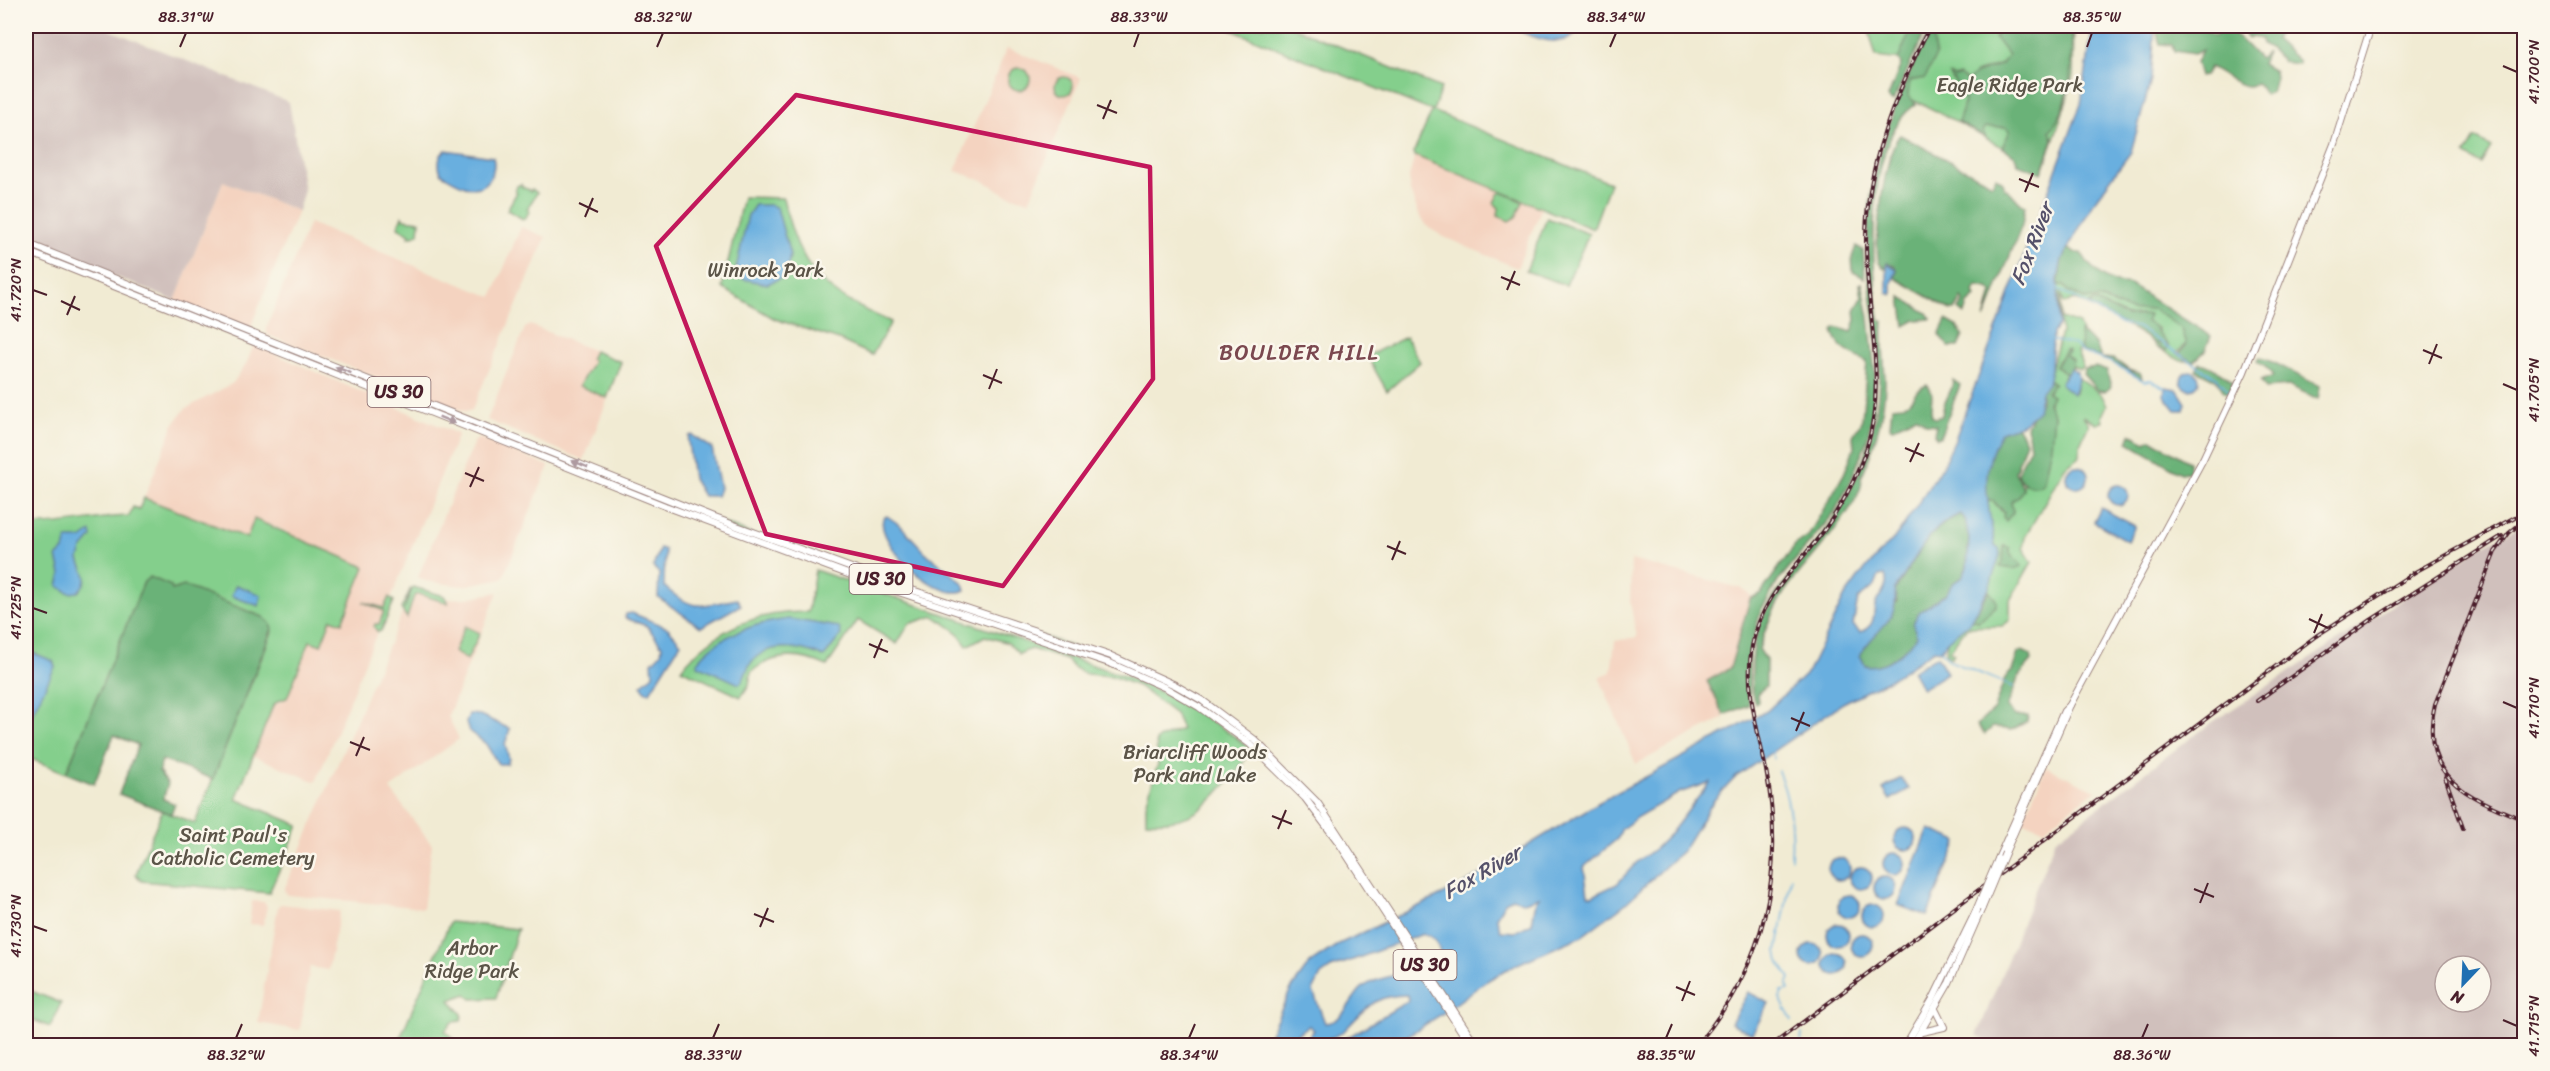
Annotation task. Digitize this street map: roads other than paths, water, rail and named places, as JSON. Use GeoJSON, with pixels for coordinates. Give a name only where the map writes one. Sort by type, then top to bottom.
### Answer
{"type":"FeatureCollection","features":[{"type":"Feature","properties":{"kind":"main road"},"geometry":{"type":"LineString","coordinates":[[1912,1046],[1935,1009],[1982,908],[2070,705],[2204,459],[2244,372],[2334,144],[2371,26]]}},
{"type":"Feature","properties":{"kind":"main road","name":"US 30"},"geometry":{"type":"LineString","coordinates":[[26,243],[712,517],[909,589],[1111,656],[1153,674],[1228,718],[1284,766],[1328,817],[1466,1033],[1478,1046]]}},
{"type":"Feature","properties":{"kind":"main road","name":"US 30"},"geometry":{"type":"LineString","coordinates":[[26,250],[709,523],[892,590],[1112,664],[1149,680],[1223,723],[1281,772],[1326,824],[1381,901]]}},
{"type":"Feature","properties":{"kind":"main road"},"geometry":{"type":"LineString","coordinates":[[1905,1046],[1934,997],[1975,913],[2045,750],[2064,711],[2070,705]]}},
{"type":"Feature","properties":{"kind":"main road"},"geometry":{"type":"LineString","coordinates":[[1921,1032],[1944,1027],[1935,1009]]}},
{"type":"Feature","properties":{"kind":"main road","name":"US 30"},"geometry":{"type":"LineString","coordinates":[[1466,1033],[1471,1046]]}},
{"type":"Feature","properties":{"kind":"water"},"geometry":{"type":"Polygon","coordinates":[[[1507,26],[1581,26],[1574,35],[1556,41],[1536,38],[1507,26]]]}},
{"type":"Feature","properties":{"kind":"water","name":"Fox River"},"geometry":{"type":"Polygon","coordinates":[[[2093,26],[2155,26],[2151,80],[2131,152],[2096,199],[2062,259],[2058,280],[2059,325],[2053,333],[2048,384],[2041,391],[2037,412],[2023,424],[2001,432],[1989,461],[1988,502],[1995,546],[1999,549],[2000,555],[1989,588],[1969,623],[1947,641],[1940,651],[1934,650],[1894,677],[1843,703],[1736,777],[1714,800],[1683,850],[1625,904],[1582,936],[1513,966],[1485,982],[1442,1014],[1393,1045],[1335,1045],[1408,1001],[1407,995],[1378,1000],[1365,1009],[1342,1032],[1322,1045],[1307,1045],[1308,1037],[1314,1030],[1309,1026],[1299,1032],[1289,1045],[1264,1046],[1291,989],[1310,963],[1339,944],[1463,885],[1596,804],[1767,711],[1808,672],[1845,596],[1861,574],[1898,534],[1942,467],[1955,439],[2081,104],[2093,26]],[[1961,514],[1938,527],[1922,546],[1894,590],[1894,610],[1890,618],[1860,655],[1865,665],[1880,665],[1887,662],[1907,647],[1917,636],[1913,624],[1918,613],[1947,593],[1952,584],[1962,577],[1967,567],[1969,539],[1965,519],[1961,514]],[[1885,575],[1879,576],[1875,586],[1858,599],[1853,625],[1860,632],[1871,624],[1876,602],[1885,588],[1885,575]],[[1710,782],[1679,793],[1637,817],[1621,830],[1618,838],[1584,867],[1588,895],[1592,896],[1617,884],[1637,862],[1656,848],[1671,833],[1710,782]],[[1539,897],[1524,902],[1512,898],[1505,902],[1496,917],[1501,931],[1515,932],[1532,923],[1536,901],[1539,897]],[[1423,934],[1331,968],[1321,975],[1313,991],[1325,1023],[1337,1019],[1361,989],[1367,985],[1386,978],[1437,967],[1442,958],[1434,939],[1423,934]]]}},
{"type":"Feature","properties":{"kind":"water"},"geometry":{"type":"Polygon","coordinates":[[[446,150],[493,157],[493,169],[487,183],[481,187],[468,187],[442,174],[439,161],[446,150]]]}},
{"type":"Feature","properties":{"kind":"water"},"geometry":{"type":"Polygon","coordinates":[[[755,205],[771,205],[777,208],[790,255],[786,276],[767,284],[743,279],[736,269],[748,215],[755,205]]]}},
{"type":"Feature","properties":{"kind":"water"},"geometry":{"type":"Polygon","coordinates":[[[1887,263],[1897,269],[1892,283],[1892,295],[1887,293],[1887,263]]]}},
{"type":"Feature","properties":{"kind":"water"},"geometry":{"type":"Polygon","coordinates":[[[2070,368],[2077,372],[2078,380],[2073,394],[2060,383],[2070,368]]]}},
{"type":"Feature","properties":{"kind":"water"},"geometry":{"type":"Polygon","coordinates":[[[2190,371],[2196,374],[2199,380],[2196,386],[2190,389],[2184,386],[2181,380],[2184,374],[2190,371]]]}},
{"type":"Feature","properties":{"kind":"water"},"geometry":{"type":"Polygon","coordinates":[[[2165,387],[2177,389],[2186,403],[2184,410],[2176,410],[2164,395],[2165,387]]]}},
{"type":"Feature","properties":{"kind":"water"},"geometry":{"type":"Polygon","coordinates":[[[692,435],[712,448],[720,488],[717,496],[703,496],[693,479],[688,441],[689,436],[692,435]]]}},
{"type":"Feature","properties":{"kind":"water"},"geometry":{"type":"Polygon","coordinates":[[[2077,466],[2085,469],[2088,477],[2085,485],[2077,488],[2069,485],[2066,477],[2069,469],[2077,466]]]}},
{"type":"Feature","properties":{"kind":"water"},"geometry":{"type":"Polygon","coordinates":[[[2118,485],[2125,488],[2128,495],[2125,502],[2118,505],[2111,502],[2108,495],[2111,488],[2118,485]]]}},
{"type":"Feature","properties":{"kind":"water"},"geometry":{"type":"Polygon","coordinates":[[[2101,508],[2135,526],[2127,541],[2094,522],[2101,508]]]}},
{"type":"Feature","properties":{"kind":"water"},"geometry":{"type":"Polygon","coordinates":[[[887,516],[900,525],[926,553],[963,583],[965,590],[954,592],[941,588],[912,569],[889,542],[883,529],[883,518],[887,516]]]}},
{"type":"Feature","properties":{"kind":"water"},"geometry":{"type":"Polygon","coordinates":[[[91,532],[92,537],[82,549],[79,559],[86,575],[85,582],[78,592],[69,593],[58,586],[61,574],[57,557],[64,550],[67,539],[81,539],[91,532]]]}},
{"type":"Feature","properties":{"kind":"water"},"geometry":{"type":"Polygon","coordinates":[[[660,548],[665,550],[664,586],[682,600],[705,605],[737,599],[741,605],[701,627],[658,597],[659,573],[653,567],[660,548]]]}},
{"type":"Feature","properties":{"kind":"water"},"geometry":{"type":"Polygon","coordinates":[[[236,585],[261,595],[259,606],[231,596],[236,585]]]}},
{"type":"Feature","properties":{"kind":"water"},"geometry":{"type":"Polygon","coordinates":[[[632,613],[668,628],[681,643],[650,692],[646,692],[641,685],[653,675],[652,662],[661,653],[662,646],[647,626],[625,618],[626,614],[632,613]]]}},
{"type":"Feature","properties":{"kind":"water"},"geometry":{"type":"Polygon","coordinates":[[[789,619],[839,627],[841,635],[824,657],[795,648],[766,651],[750,664],[739,684],[698,665],[698,661],[707,652],[727,637],[764,623],[789,619]]]}},
{"type":"Feature","properties":{"kind":"water"},"geometry":{"type":"Polygon","coordinates":[[[26,650],[53,661],[55,667],[26,726],[26,650]]]}},
{"type":"Feature","properties":{"kind":"water"},"geometry":{"type":"Polygon","coordinates":[[[1937,656],[1947,673],[1922,689],[1912,671],[1937,656]]]}},
{"type":"Feature","properties":{"kind":"water"},"geometry":{"type":"Polygon","coordinates":[[[469,714],[480,715],[510,729],[505,744],[509,759],[507,764],[498,764],[486,744],[470,732],[466,723],[469,714]]]}},
{"type":"Feature","properties":{"kind":"water"},"geometry":{"type":"Polygon","coordinates":[[[1901,778],[1909,789],[1890,800],[1883,789],[1901,778]]]}},
{"type":"Feature","properties":{"kind":"water"},"geometry":{"type":"Polygon","coordinates":[[[1905,828],[1915,835],[1916,839],[1909,849],[1905,850],[1895,843],[1894,839],[1901,829],[1905,828]]]}},
{"type":"Feature","properties":{"kind":"water"},"geometry":{"type":"Polygon","coordinates":[[[1929,829],[1958,841],[1927,916],[1898,905],[1929,829]]]}},
{"type":"Feature","properties":{"kind":"water"},"geometry":{"type":"Polygon","coordinates":[[[1894,853],[1904,860],[1905,864],[1898,874],[1894,875],[1884,868],[1883,864],[1890,854],[1894,853]]]}},
{"type":"Feature","properties":{"kind":"water"},"geometry":{"type":"Polygon","coordinates":[[[1839,858],[1849,865],[1850,869],[1843,879],[1839,880],[1829,873],[1828,869],[1835,859],[1839,858]]]}},
{"type":"Feature","properties":{"kind":"water"},"geometry":{"type":"Polygon","coordinates":[[[1861,867],[1871,874],[1872,878],[1865,888],[1861,889],[1851,882],[1850,878],[1857,868],[1861,867]]]}},
{"type":"Feature","properties":{"kind":"water"},"geometry":{"type":"Polygon","coordinates":[[[1885,877],[1895,884],[1896,888],[1889,898],[1885,899],[1875,892],[1874,888],[1881,878],[1885,877]]]}},
{"type":"Feature","properties":{"kind":"water"},"geometry":{"type":"Polygon","coordinates":[[[1849,895],[1859,902],[1860,906],[1853,916],[1849,917],[1839,910],[1838,906],[1845,896],[1849,895]]]}},
{"type":"Feature","properties":{"kind":"water"},"geometry":{"type":"Polygon","coordinates":[[[1873,905],[1883,912],[1884,916],[1877,926],[1873,927],[1863,920],[1862,916],[1869,906],[1873,905]]]}},
{"type":"Feature","properties":{"kind":"water"},"geometry":{"type":"Polygon","coordinates":[[[1838,924],[1848,931],[1849,935],[1842,945],[1838,946],[1828,939],[1827,935],[1834,925],[1838,924]]]}},
{"type":"Feature","properties":{"kind":"water"},"geometry":{"type":"Polygon","coordinates":[[[1862,934],[1872,941],[1873,945],[1866,955],[1862,956],[1852,949],[1851,945],[1858,935],[1862,934]]]}},
{"type":"Feature","properties":{"kind":"water"},"geometry":{"type":"Polygon","coordinates":[[[1812,944],[1822,951],[1823,955],[1816,965],[1812,966],[1802,959],[1801,955],[1808,945],[1812,944]]]}},
{"type":"Feature","properties":{"kind":"water"},"geometry":{"type":"Polygon","coordinates":[[[1836,953],[1846,960],[1847,964],[1840,974],[1836,975],[1826,968],[1825,964],[1832,954],[1836,953]]]}},
{"type":"Feature","properties":{"kind":"water"},"geometry":{"type":"Polygon","coordinates":[[[1748,992],[1769,1003],[1752,1034],[1731,1023],[1748,992]]]}},
{"type":"Feature","properties":{"kind":"waterway"},"geometry":{"type":"LineString","coordinates":[[2058,289],[2124,325],[2137,327],[2218,379],[2230,392]]}},
{"type":"Feature","properties":{"kind":"waterway"},"geometry":{"type":"LineString","coordinates":[[2050,340],[2076,345],[2081,352],[2110,362],[2144,381],[2151,380],[2165,388]]}},
{"type":"Feature","properties":{"kind":"waterway"},"geometry":{"type":"LineString","coordinates":[[1941,650],[1950,661],[2014,687]]}},
{"type":"Feature","properties":{"kind":"waterway"},"geometry":{"type":"LineString","coordinates":[[1771,748],[1774,759]]}},
{"type":"Feature","properties":{"kind":"waterway"},"geometry":{"type":"LineString","coordinates":[[1778,771],[1790,814],[1791,858]]}},
{"type":"Feature","properties":{"kind":"waterway"},"geometry":{"type":"LineString","coordinates":[[1791,877],[1777,951],[1779,962],[1790,978],[1787,985],[1789,990],[1782,991],[1780,998],[1792,1021]]}},
{"type":"Feature","properties":{"kind":"waterway"},"geometry":{"type":"LineString","coordinates":[[1797,1046],[1801,1042],[1802,1034]]}},
{"type":"Feature","properties":{"kind":"railway"},"geometry":{"type":"LineString","coordinates":[[1696,1046],[1720,1015],[1739,983],[1754,950],[1764,917],[1771,882],[1772,808],[1751,693],[1752,646],[1756,629],[1771,599],[1836,513],[1853,482],[1866,450],[1872,424],[1876,373],[1866,244],[1871,186],[1885,131],[1930,26]]}},
{"type":"Feature","properties":{"kind":"railway"},"geometry":{"type":"LineString","coordinates":[[1771,1046],[2316,636],[2415,572],[2524,512]]}},
{"type":"Feature","properties":{"kind":"railway"},"geometry":{"type":"LineString","coordinates":[[2521,523],[2509,533],[2495,552],[2435,704],[2432,729],[2434,750],[2441,767],[2452,781],[2484,803],[2524,820]]}},
{"type":"Feature","properties":{"kind":"railway"},"geometry":{"type":"LineString","coordinates":[[2257,701],[2371,620],[2502,536]]}},
{"type":"Feature","properties":{"kind":"railway"},"geometry":{"type":"LineString","coordinates":[[2445,777],[2463,828]]}},
{"type":"Feature","properties":{"kind":"district","name":"BOULDER HILL"},"geometry":{"type":"Point","coordinates":[1299,352]}},
{"type":"Feature","properties":{"kind":"park label","name":"Eagle Ridge Park"},"geometry":{"type":"Point","coordinates":[2010,85]}},
{"type":"Feature","properties":{"kind":"park label","name":"Winrock Park"},"geometry":{"type":"Point","coordinates":[766,270]}},
{"type":"Feature","properties":{"kind":"park label","name":"Briarcliff Woods Park and Lake"},"geometry":{"type":"Point","coordinates":[1195,764]}},
{"type":"Feature","properties":{"kind":"park label","name":"Saint Paul's Catholic Cemetery"},"geometry":{"type":"Point","coordinates":[233,846]}},
{"type":"Feature","properties":{"kind":"park label","name":"Arbor Ridge Park"},"geometry":{"type":"Point","coordinates":[472,960]}}]}
